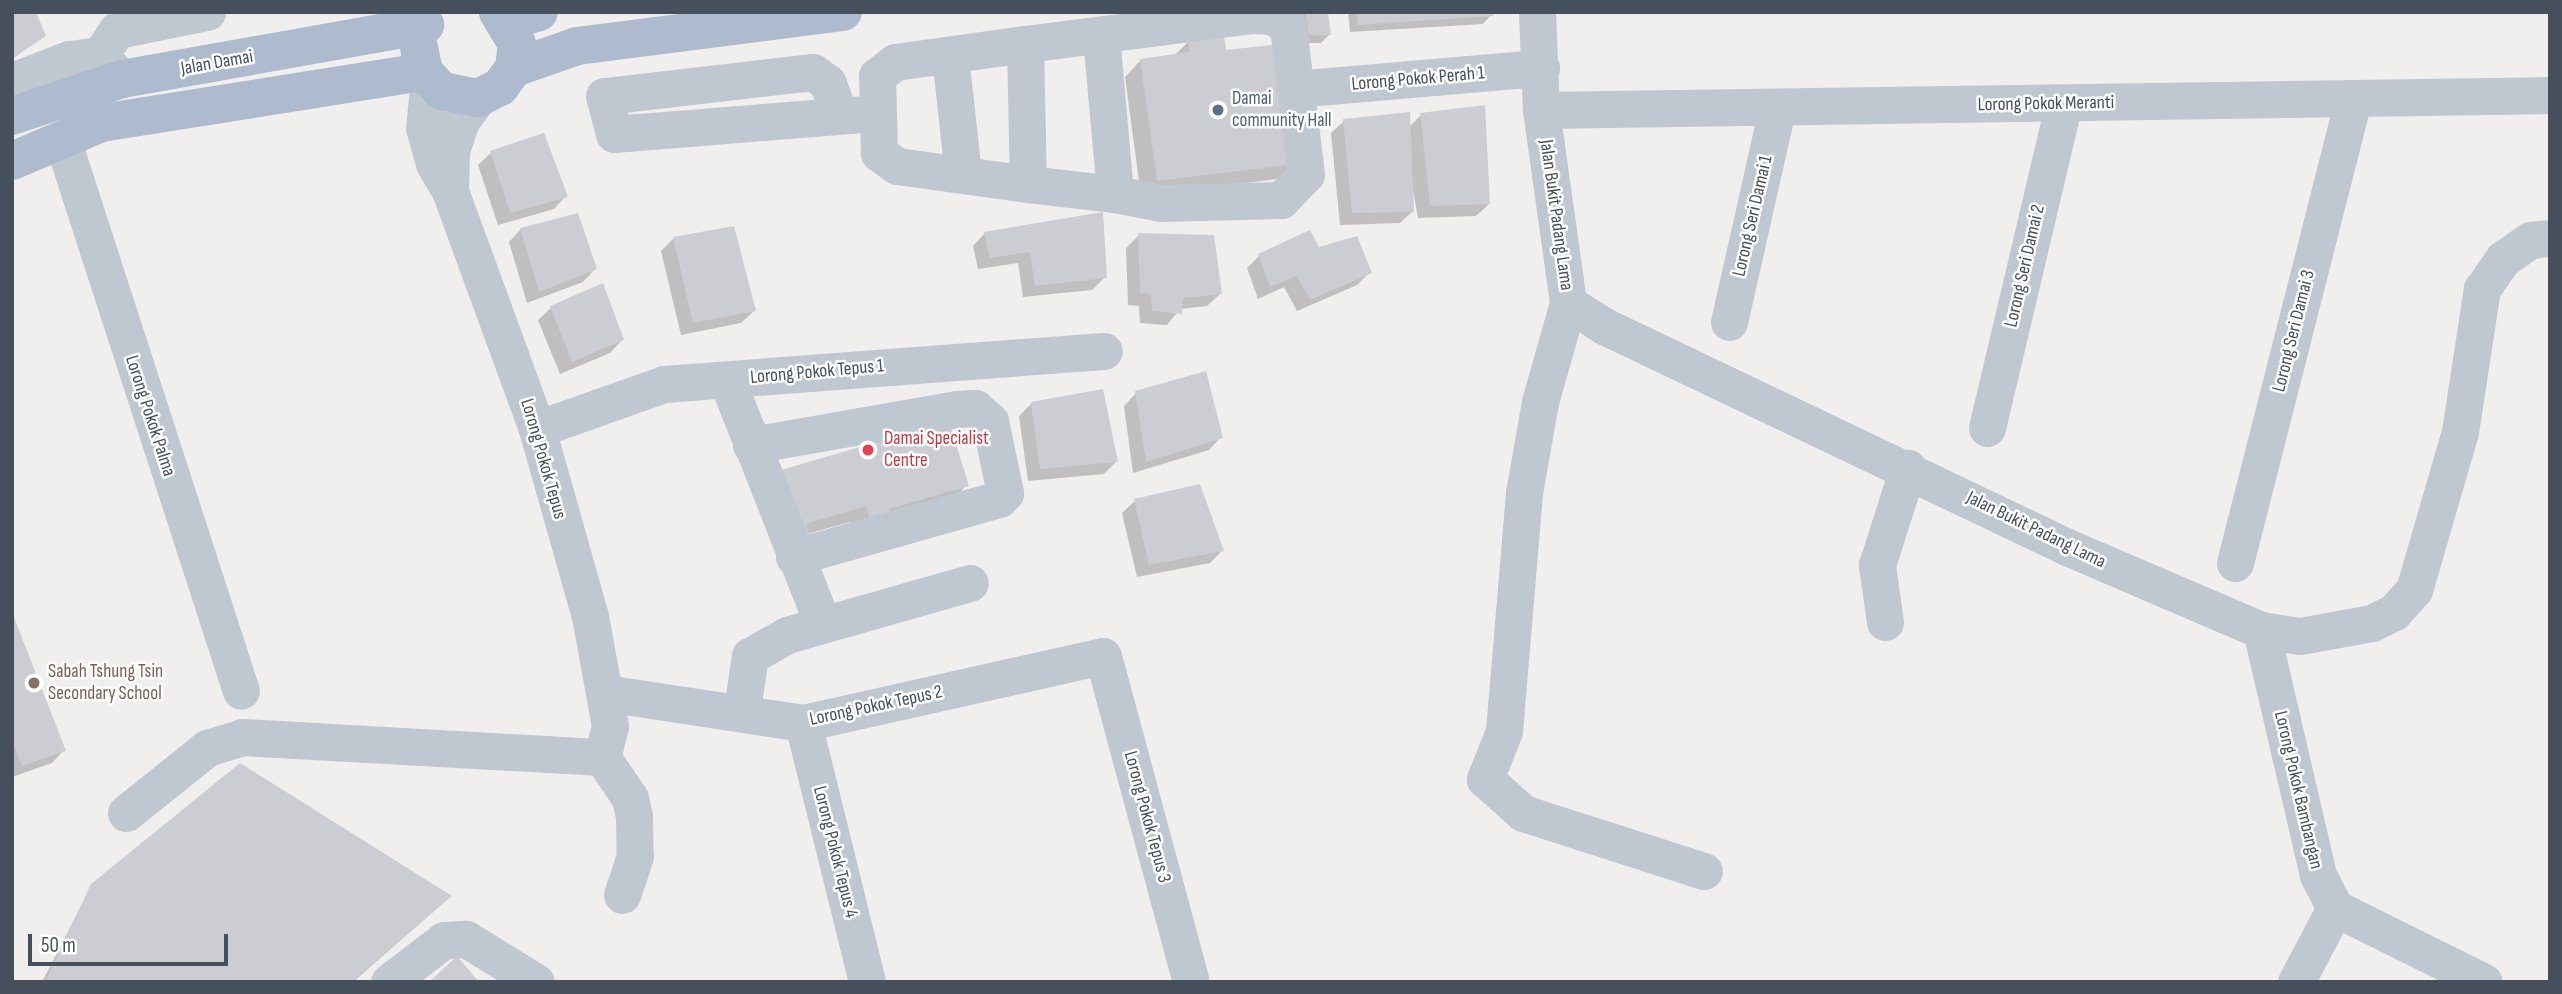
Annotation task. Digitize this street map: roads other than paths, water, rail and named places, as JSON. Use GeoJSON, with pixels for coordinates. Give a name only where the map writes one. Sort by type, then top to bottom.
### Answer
{"type":"FeatureCollection","features":[{"type":"Feature","properties":{"kind":"main road"},"geometry":{"type":"LineString","coordinates":[[514,68],[577,46],[844,12]]}},
{"type":"Feature","properties":{"kind":"main road","name":"Jalan Damai"},"geometry":{"type":"LineString","coordinates":[[12,116],[111,67],[432,15]]}},
{"type":"Feature","properties":{"kind":"main road"},"geometry":{"type":"LineString","coordinates":[[432,15],[418,48],[426,75],[459,98],[478,98],[500,87],[514,68],[517,44],[515,15]]}},
{"type":"Feature","properties":{"kind":"main road"},"geometry":{"type":"LineString","coordinates":[[12,161],[101,123],[426,75]]}},
{"type":"Feature","properties":{"kind":"street"},"geometry":{"type":"LineString","coordinates":[[12,81],[69,59],[111,67],[117,30],[207,12]]}},
{"type":"Feature","properties":{"kind":"street","name":"Jalan Bukit Padang Lama"},"geometry":{"type":"LineString","coordinates":[[1537,12],[1541,110],[1568,303],[1604,326],[1908,468],[2067,547],[2260,630],[2300,636],[2372,623],[2394,612],[2414,590],[2460,432],[2482,289],[2503,259],[2530,240],[2550,238]]}},
{"type":"Feature","properties":{"kind":"street"},"geometry":{"type":"LineString","coordinates":[[1273,16],[1287,27],[1306,174],[1281,200],[1161,203],[1115,194],[897,166],[879,153],[877,76],[895,62],[1101,36],[1273,16]]}},
{"type":"Feature","properties":{"kind":"street"},"geometry":{"type":"LineString","coordinates":[[1101,36],[1115,194]]}},
{"type":"Feature","properties":{"kind":"street"},"geometry":{"type":"LineString","coordinates":[[1025,44],[1028,184]]}},
{"type":"Feature","properties":{"kind":"street"},"geometry":{"type":"LineString","coordinates":[[950,55],[963,175]]}},
{"type":"Feature","properties":{"kind":"street","name":"Lorong Pokok Perah 1"},"geometry":{"type":"LineString","coordinates":[[1294,89],[1541,68]]}},
{"type":"Feature","properties":{"kind":"street"},"geometry":{"type":"LineString","coordinates":[[838,111],[828,83],[813,72],[604,96],[614,134],[838,111],[877,113]]}},
{"type":"Feature","properties":{"kind":"street","name":"Lorong Pokok Tepus"},"geometry":{"type":"LineString","coordinates":[[426,75],[424,128],[450,191],[537,429],[605,693],[610,726],[602,757]]}},
{"type":"Feature","properties":{"kind":"street","name":"Lorong Pokok Meranti"},"geometry":{"type":"LineString","coordinates":[[1541,110],[1777,109],[2550,95]]}},
{"type":"Feature","properties":{"kind":"street","name":"Lorong Pokok Tepus"},"geometry":{"type":"LineString","coordinates":[[450,191],[451,151],[461,121],[478,98]]}},
{"type":"Feature","properties":{"kind":"street","name":"Lorong Seri Damai 3"},"geometry":{"type":"LineString","coordinates":[[2235,563],[2353,100]]}},
{"type":"Feature","properties":{"kind":"street","name":"Lorong Seri Damai 2"},"geometry":{"type":"LineString","coordinates":[[1987,428],[2064,103]]}},
{"type":"Feature","properties":{"kind":"street","name":"Lorong Seri Damai 1"},"geometry":{"type":"LineString","coordinates":[[1729,323],[1777,109]]}},
{"type":"Feature","properties":{"kind":"street","name":"Lorong Pokok Palma"},"geometry":{"type":"LineString","coordinates":[[62,139],[241,691]]}},
{"type":"Feature","properties":{"kind":"street"},"geometry":{"type":"LineString","coordinates":[[1568,303],[1539,402],[1524,493],[1504,731],[1485,779],[1523,813],[1704,871]]}},
{"type":"Feature","properties":{"kind":"street","name":"Lorong Pokok Tepus 1"},"geometry":{"type":"LineString","coordinates":[[537,429],[664,384],[1104,351]]}},
{"type":"Feature","properties":{"kind":"street"},"geometry":{"type":"LineString","coordinates":[[727,380],[794,557],[823,625]]}},
{"type":"Feature","properties":{"kind":"street"},"geometry":{"type":"LineString","coordinates":[[751,445],[957,409],[975,408],[990,421],[1005,493],[999,499],[794,557]]}},
{"type":"Feature","properties":{"kind":"street"},"geometry":{"type":"LineString","coordinates":[[1885,622],[1877,565],[1908,468]]}},
{"type":"Feature","properties":{"kind":"street"},"geometry":{"type":"LineString","coordinates":[[742,709],[751,656],[787,635],[970,583]]}},
{"type":"Feature","properties":{"kind":"street","name":"Lorong Pokok Bambangan"},"geometry":{"type":"LineString","coordinates":[[2260,630],[2318,875],[2335,908]]}},
{"type":"Feature","properties":{"kind":"street","name":"Lorong Pokok Tepus 2"},"geometry":{"type":"LineString","coordinates":[[605,693],[742,709],[803,723],[1103,656]]}},
{"type":"Feature","properties":{"kind":"street","name":"Lorong Pokok Tepus 3"},"geometry":{"type":"LineString","coordinates":[[1103,656],[1191,978]]}},
{"type":"Feature","properties":{"kind":"street","name":"Lorong Pokok Tepus 4"},"geometry":{"type":"LineString","coordinates":[[803,723],[867,982]]}},
{"type":"Feature","properties":{"kind":"street"},"geometry":{"type":"LineString","coordinates":[[126,813],[207,748],[242,737],[602,757],[630,798],[634,817],[635,856],[622,895]]}},
{"type":"Feature","properties":{"kind":"street"},"geometry":{"type":"LineString","coordinates":[[2296,982],[2335,908],[2484,982]]}},
{"type":"Feature","properties":{"kind":"street"},"geometry":{"type":"LineString","coordinates":[[389,982],[444,940],[466,939],[536,982]]}},
{"type":"Feature","properties":{"kind":"place","name":"Damai community Hall"},"geometry":{"type":"Point","coordinates":[1218,110]}},
{"type":"Feature","properties":{"kind":"place","name":"Damai Specialist Centre"},"geometry":{"type":"Point","coordinates":[868,450]}},
{"type":"Feature","properties":{"kind":"place","name":"Sabah Tshung Tsin Secondary School"},"geometry":{"type":"Point","coordinates":[34,683]}}]}
